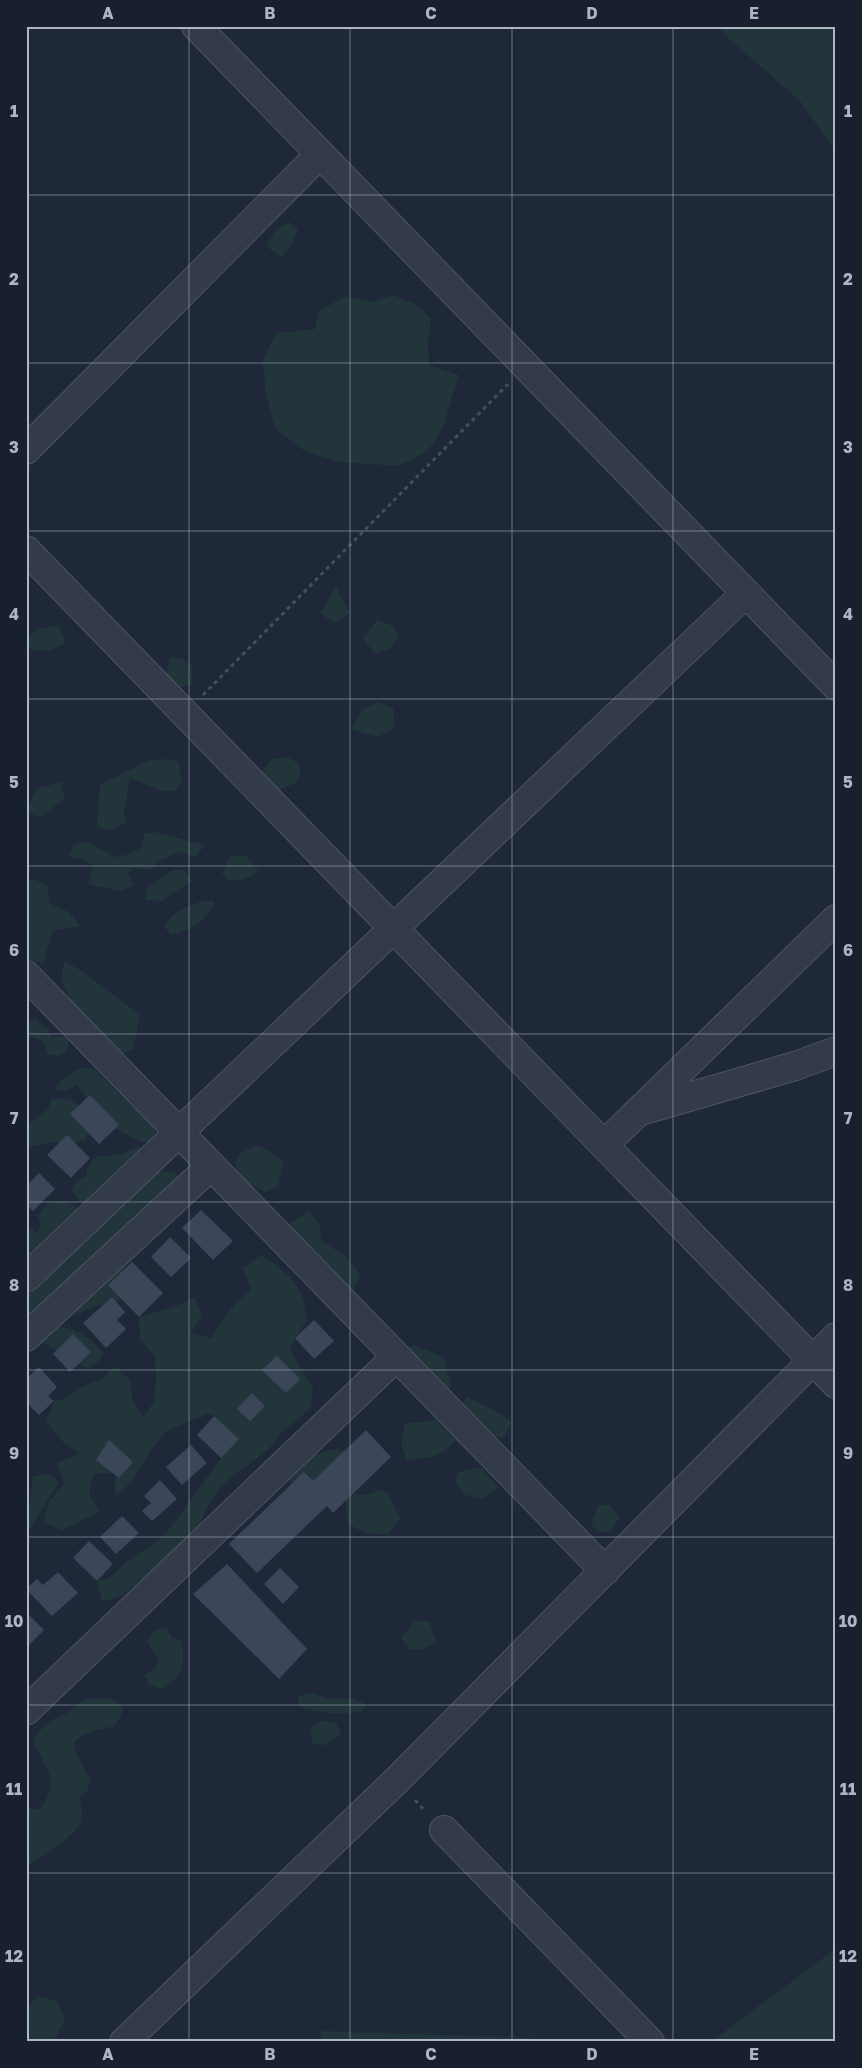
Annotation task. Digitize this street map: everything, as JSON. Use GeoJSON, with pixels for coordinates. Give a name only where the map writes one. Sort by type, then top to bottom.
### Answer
{"type":"FeatureCollection","features":[{"type":"Feature","properties":{"kind":"street"},"geometry":{"type":"LineString","coordinates":[[196,26],[836,686]]}},
{"type":"Feature","properties":{"kind":"street"},"geometry":{"type":"LineString","coordinates":[[26,450],[320,154]]}},
{"type":"Feature","properties":{"kind":"street"},"geometry":{"type":"LineString","coordinates":[[26,550],[836,1384]]}},
{"type":"Feature","properties":{"kind":"street"},"geometry":{"type":"LineString","coordinates":[[26,1278],[746,593]]}},
{"type":"Feature","properties":{"kind":"street"},"geometry":{"type":"LineString","coordinates":[[604,1145],[836,919]]}},
{"type":"Feature","properties":{"kind":"street"},"geometry":{"type":"LineString","coordinates":[[26,975],[605,1571]]}},
{"type":"Feature","properties":{"kind":"street"},"geometry":{"type":"LineString","coordinates":[[639,1112],[795,1066],[836,1051]]}},
{"type":"Feature","properties":{"kind":"street"},"geometry":{"type":"LineString","coordinates":[[26,1337],[211,1166]]}},
{"type":"Feature","properties":{"kind":"street"},"geometry":{"type":"LineString","coordinates":[[124,2042],[396,1781],[836,1337]]}},
{"type":"Feature","properties":{"kind":"street"},"geometry":{"type":"LineString","coordinates":[[26,1710],[396,1357]]}},
{"type":"Feature","properties":{"kind":"street"},"geometry":{"type":"LineString","coordinates":[[444,1830],[650,2042]]}},
{"type":"Feature","properties":{"kind":"path"},"geometry":{"type":"LineString","coordinates":[[185,714],[526,366]]}},
{"type":"Feature","properties":{"kind":"path"},"geometry":{"type":"LineString","coordinates":[[396,1781],[444,1830]]}},
{"type":"Feature","properties":{"kind":"green space"},"geometry":{"type":"Polygon","coordinates":[[[719,26],[836,26],[836,152],[800,101],[726,36],[719,26]]]}},
{"type":"Feature","properties":{"kind":"green space"},"geometry":{"type":"Polygon","coordinates":[[[289,222],[298,230],[292,244],[281,257],[266,246],[276,229],[289,222]]]}},
{"type":"Feature","properties":{"kind":"green space"},"geometry":{"type":"Polygon","coordinates":[[[393,295],[415,304],[431,318],[428,345],[429,365],[459,375],[443,427],[428,451],[399,466],[340,462],[306,452],[276,429],[266,396],[263,360],[276,333],[315,329],[318,312],[345,296],[371,302],[393,295]]]}},
{"type":"Feature","properties":{"kind":"green space"},"geometry":{"type":"Polygon","coordinates":[[[336,587],[350,613],[334,623],[320,613],[336,587]]]}},
{"type":"Feature","properties":{"kind":"green space"},"geometry":{"type":"Polygon","coordinates":[[[377,620],[393,626],[399,637],[388,650],[375,654],[363,638],[377,620]]]}},
{"type":"Feature","properties":{"kind":"green space"},"geometry":{"type":"Polygon","coordinates":[[[59,625],[65,643],[50,651],[32,650],[26,644],[26,638],[39,629],[59,625]]]}},
{"type":"Feature","properties":{"kind":"green space"},"geometry":{"type":"Polygon","coordinates":[[[170,657],[182,659],[192,666],[193,684],[176,688],[166,678],[170,657]]]}},
{"type":"Feature","properties":{"kind":"green space"},"geometry":{"type":"Polygon","coordinates":[[[378,702],[393,708],[395,728],[377,737],[351,729],[362,710],[378,702]]]}},
{"type":"Feature","properties":{"kind":"green space"},"geometry":{"type":"Polygon","coordinates":[[[287,757],[298,763],[301,774],[295,783],[280,790],[263,786],[260,773],[272,759],[287,757]]]}},
{"type":"Feature","properties":{"kind":"green space"},"geometry":{"type":"Polygon","coordinates":[[[168,759],[179,762],[182,782],[174,791],[161,791],[130,778],[124,813],[126,823],[108,831],[97,826],[100,785],[148,761],[168,759]]]}},
{"type":"Feature","properties":{"kind":"green space"},"geometry":{"type":"Polygon","coordinates":[[[61,782],[65,799],[40,817],[26,812],[36,789],[61,782]]]}},
{"type":"Feature","properties":{"kind":"green space"},"geometry":{"type":"Polygon","coordinates":[[[156,832],[204,845],[197,857],[180,852],[161,860],[150,870],[134,868],[128,873],[133,886],[120,891],[88,884],[93,866],[86,861],[69,856],[73,845],[88,842],[115,857],[126,855],[141,848],[144,834],[156,832]]]}},
{"type":"Feature","properties":{"kind":"green space"},"geometry":{"type":"Polygon","coordinates":[[[230,856],[246,856],[258,870],[244,879],[227,881],[222,873],[230,856]]]}},
{"type":"Feature","properties":{"kind":"green space"},"geometry":{"type":"Polygon","coordinates":[[[172,870],[185,870],[192,881],[161,901],[146,900],[145,890],[172,870]]]}},
{"type":"Feature","properties":{"kind":"green space"},"geometry":{"type":"Polygon","coordinates":[[[34,879],[48,886],[49,903],[69,912],[80,926],[53,930],[43,963],[26,959],[26,880],[34,879]]]}},
{"type":"Feature","properties":{"kind":"green space"},"geometry":{"type":"Polygon","coordinates":[[[203,901],[215,901],[203,919],[192,928],[171,935],[164,926],[172,916],[203,901]]]}},
{"type":"Feature","properties":{"kind":"green space"},"geometry":{"type":"Polygon","coordinates":[[[64,961],[80,970],[140,1015],[133,1049],[121,1055],[74,1009],[61,980],[64,961]]]}},
{"type":"Feature","properties":{"kind":"green space"},"geometry":{"type":"Polygon","coordinates":[[[36,1019],[48,1030],[52,1038],[64,1036],[69,1040],[67,1051],[59,1056],[48,1055],[42,1042],[36,1038],[27,1037],[29,1021],[36,1019]]]}},
{"type":"Feature","properties":{"kind":"green space"},"geometry":{"type":"Polygon","coordinates":[[[82,1067],[94,1069],[156,1130],[152,1142],[141,1142],[110,1126],[77,1085],[64,1091],[53,1089],[63,1079],[82,1067]]]}},
{"type":"Feature","properties":{"kind":"green space"},"geometry":{"type":"Polygon","coordinates":[[[52,1099],[69,1099],[88,1113],[90,1121],[86,1140],[68,1145],[53,1142],[30,1147],[26,1141],[27,1125],[48,1109],[52,1099]]]}},
{"type":"Feature","properties":{"kind":"green space"},"geometry":{"type":"Polygon","coordinates":[[[256,1145],[270,1151],[284,1162],[278,1187],[265,1192],[244,1181],[234,1164],[241,1153],[256,1145]]]}},
{"type":"Feature","properties":{"kind":"green space"},"geometry":{"type":"Polygon","coordinates":[[[139,1146],[150,1151],[148,1177],[158,1172],[174,1171],[182,1180],[122,1265],[126,1276],[125,1294],[113,1305],[96,1305],[56,1326],[78,1332],[104,1354],[100,1360],[88,1368],[69,1360],[49,1345],[26,1339],[26,1296],[35,1289],[34,1278],[26,1267],[26,1232],[32,1228],[38,1233],[41,1223],[38,1216],[42,1209],[53,1202],[65,1201],[77,1208],[82,1214],[83,1205],[72,1192],[75,1182],[86,1176],[87,1168],[95,1157],[121,1154],[139,1146]]]}},
{"type":"Feature","properties":{"kind":"green space"},"geometry":{"type":"Polygon","coordinates":[[[309,1211],[320,1224],[321,1241],[346,1256],[361,1276],[352,1291],[286,1226],[309,1211]]]}},
{"type":"Feature","properties":{"kind":"green space"},"geometry":{"type":"Polygon","coordinates":[[[261,1255],[287,1274],[302,1297],[307,1320],[295,1338],[290,1350],[313,1387],[311,1408],[281,1433],[268,1450],[235,1474],[220,1488],[208,1505],[200,1525],[157,1570],[139,1581],[123,1595],[102,1602],[97,1581],[109,1578],[126,1562],[156,1542],[171,1527],[224,1454],[229,1432],[214,1416],[207,1414],[167,1431],[152,1448],[131,1483],[115,1496],[115,1474],[94,1473],[89,1493],[99,1512],[62,1530],[43,1522],[49,1501],[64,1484],[57,1463],[79,1454],[62,1441],[46,1422],[54,1401],[62,1400],[81,1387],[100,1380],[115,1366],[130,1380],[133,1401],[143,1418],[154,1401],[156,1380],[155,1357],[140,1340],[139,1317],[176,1306],[195,1297],[202,1316],[191,1333],[211,1338],[219,1324],[251,1289],[243,1268],[261,1255]]]}},
{"type":"Feature","properties":{"kind":"green space"},"geometry":{"type":"Polygon","coordinates":[[[416,1346],[443,1357],[452,1387],[445,1388],[406,1347],[416,1346]]]}},
{"type":"Feature","properties":{"kind":"green space"},"geometry":{"type":"Polygon","coordinates":[[[468,1397],[503,1415],[512,1423],[503,1438],[483,1434],[459,1405],[468,1397]]]}},
{"type":"Feature","properties":{"kind":"green space"},"geometry":{"type":"Polygon","coordinates":[[[435,1419],[456,1440],[445,1450],[434,1456],[406,1460],[401,1444],[405,1423],[435,1419]]]}},
{"type":"Feature","properties":{"kind":"green space"},"geometry":{"type":"Polygon","coordinates":[[[333,1449],[354,1452],[296,1497],[289,1476],[315,1455],[333,1449]]]}},
{"type":"Feature","properties":{"kind":"green space"},"geometry":{"type":"Polygon","coordinates":[[[481,1467],[499,1488],[483,1498],[465,1495],[455,1483],[458,1472],[481,1467]]]}},
{"type":"Feature","properties":{"kind":"green space"},"geometry":{"type":"Polygon","coordinates":[[[49,1474],[59,1482],[26,1536],[26,1505],[30,1504],[33,1476],[49,1474]]]}},
{"type":"Feature","properties":{"kind":"green space"},"geometry":{"type":"Polygon","coordinates":[[[381,1490],[388,1492],[400,1519],[387,1535],[365,1533],[348,1524],[345,1493],[364,1495],[381,1490]]]}},
{"type":"Feature","properties":{"kind":"green space"},"geometry":{"type":"Polygon","coordinates":[[[598,1505],[609,1505],[620,1517],[610,1532],[598,1532],[591,1524],[598,1505]]]}},
{"type":"Feature","properties":{"kind":"green space"},"geometry":{"type":"Polygon","coordinates":[[[415,1621],[429,1621],[436,1642],[422,1650],[410,1649],[401,1638],[415,1621]]]}},
{"type":"Feature","properties":{"kind":"green space"},"geometry":{"type":"Polygon","coordinates":[[[167,1628],[171,1637],[181,1641],[183,1664],[175,1680],[162,1689],[149,1685],[144,1675],[154,1670],[159,1661],[147,1641],[156,1629],[167,1628]]]}},
{"type":"Feature","properties":{"kind":"green space"},"geometry":{"type":"Polygon","coordinates":[[[313,1693],[328,1699],[353,1698],[367,1705],[361,1712],[344,1713],[322,1712],[298,1706],[298,1696],[313,1693]]]}},
{"type":"Feature","properties":{"kind":"green space"},"geometry":{"type":"Polygon","coordinates":[[[104,1698],[116,1701],[123,1708],[120,1718],[113,1727],[92,1732],[74,1742],[91,1781],[87,1791],[80,1798],[82,1819],[80,1825],[61,1843],[31,1864],[26,1865],[26,1807],[39,1810],[50,1790],[51,1782],[50,1775],[34,1742],[38,1732],[55,1718],[66,1714],[84,1700],[104,1698]]]}},
{"type":"Feature","properties":{"kind":"green space"},"geometry":{"type":"Polygon","coordinates":[[[323,1720],[336,1723],[341,1734],[326,1745],[313,1744],[310,1728],[323,1720]]]}},
{"type":"Feature","properties":{"kind":"green space"},"geometry":{"type":"Polygon","coordinates":[[[836,1947],[836,2042],[711,2042],[830,1953],[836,1947]]]}},
{"type":"Feature","properties":{"kind":"green space"},"geometry":{"type":"Polygon","coordinates":[[[37,1996],[57,2001],[65,2020],[53,2042],[26,2042],[26,2010],[37,1996]]]}},
{"type":"Feature","properties":{"kind":"green space"},"geometry":{"type":"Polygon","coordinates":[[[321,2031],[528,2038],[535,2042],[320,2042],[321,2031]]]}},
{"type":"Feature","properties":{"kind":"building"},"geometry":{"type":"Polygon","coordinates":[[[90,1095],[119,1125],[99,1144],[70,1114],[90,1095]]]}},
{"type":"Feature","properties":{"kind":"building"},"geometry":{"type":"Polygon","coordinates":[[[67,1135],[90,1158],[71,1178],[47,1155],[67,1135]]]}},
{"type":"Feature","properties":{"kind":"building"},"geometry":{"type":"Polygon","coordinates":[[[39,1173],[55,1189],[33,1211],[26,1204],[26,1186],[39,1173]]]}},
{"type":"Feature","properties":{"kind":"building"},"geometry":{"type":"Polygon","coordinates":[[[201,1210],[233,1241],[213,1260],[182,1228],[201,1210]]]}},
{"type":"Feature","properties":{"kind":"building"},"geometry":{"type":"Polygon","coordinates":[[[170,1237],[191,1258],[171,1277],[151,1257],[170,1237]]]}},
{"type":"Feature","properties":{"kind":"building"},"geometry":{"type":"Polygon","coordinates":[[[132,1262],[163,1293],[139,1317],[108,1285],[132,1262]]]}},
{"type":"Feature","properties":{"kind":"building"},"geometry":{"type":"Polygon","coordinates":[[[112,1297],[125,1312],[117,1320],[126,1329],[106,1348],[83,1323],[112,1297]]]}},
{"type":"Feature","properties":{"kind":"building"},"geometry":{"type":"Polygon","coordinates":[[[314,1320],[334,1341],[314,1359],[295,1338],[314,1320]]]}},
{"type":"Feature","properties":{"kind":"building"},"geometry":{"type":"Polygon","coordinates":[[[73,1334],[91,1352],[70,1372],[53,1354],[73,1334]]]}},
{"type":"Feature","properties":{"kind":"building"},"geometry":{"type":"Polygon","coordinates":[[[277,1356],[300,1379],[286,1393],[262,1370],[277,1356]]]}},
{"type":"Feature","properties":{"kind":"building"},"geometry":{"type":"Polygon","coordinates":[[[39,1367],[57,1387],[48,1396],[54,1401],[39,1415],[26,1402],[26,1379],[39,1367]]]}},
{"type":"Feature","properties":{"kind":"building"},"geometry":{"type":"Polygon","coordinates":[[[252,1393],[265,1406],[250,1421],[237,1409],[252,1393]]]}},
{"type":"Feature","properties":{"kind":"building"},"geometry":{"type":"Polygon","coordinates":[[[214,1416],[239,1439],[221,1458],[197,1435],[214,1416]]]}},
{"type":"Feature","properties":{"kind":"building"},"geometry":{"type":"Polygon","coordinates":[[[366,1430],[391,1457],[333,1513],[327,1506],[257,1573],[229,1544],[304,1472],[313,1481],[366,1430]]]}},
{"type":"Feature","properties":{"kind":"building"},"geometry":{"type":"Polygon","coordinates":[[[109,1440],[133,1462],[119,1478],[96,1460],[109,1440]]]}},
{"type":"Feature","properties":{"kind":"building"},"geometry":{"type":"Polygon","coordinates":[[[191,1445],[207,1463],[182,1485],[166,1467],[191,1445]]]}},
{"type":"Feature","properties":{"kind":"building"},"geometry":{"type":"Polygon","coordinates":[[[160,1480],[177,1499],[152,1521],[142,1511],[151,1503],[144,1496],[160,1480]]]}},
{"type":"Feature","properties":{"kind":"building"},"geometry":{"type":"Polygon","coordinates":[[[122,1516],[139,1533],[116,1554],[100,1537],[122,1516]]]}},
{"type":"Feature","properties":{"kind":"building"},"geometry":{"type":"Polygon","coordinates":[[[89,1541],[113,1564],[97,1581],[73,1558],[89,1541]]]}},
{"type":"Feature","properties":{"kind":"building"},"geometry":{"type":"Polygon","coordinates":[[[227,1564],[307,1649],[279,1679],[193,1594],[227,1564]]]}},
{"type":"Feature","properties":{"kind":"building"},"geometry":{"type":"Polygon","coordinates":[[[280,1568],[299,1587],[283,1604],[264,1584],[280,1568]]]}},
{"type":"Feature","properties":{"kind":"building"},"geometry":{"type":"Polygon","coordinates":[[[58,1572],[78,1593],[52,1616],[26,1589],[37,1579],[43,1585],[58,1572]]]}},
{"type":"Feature","properties":{"kind":"building"},"geometry":{"type":"Polygon","coordinates":[[[26,1612],[44,1630],[26,1648],[26,1612]]]}}]}
